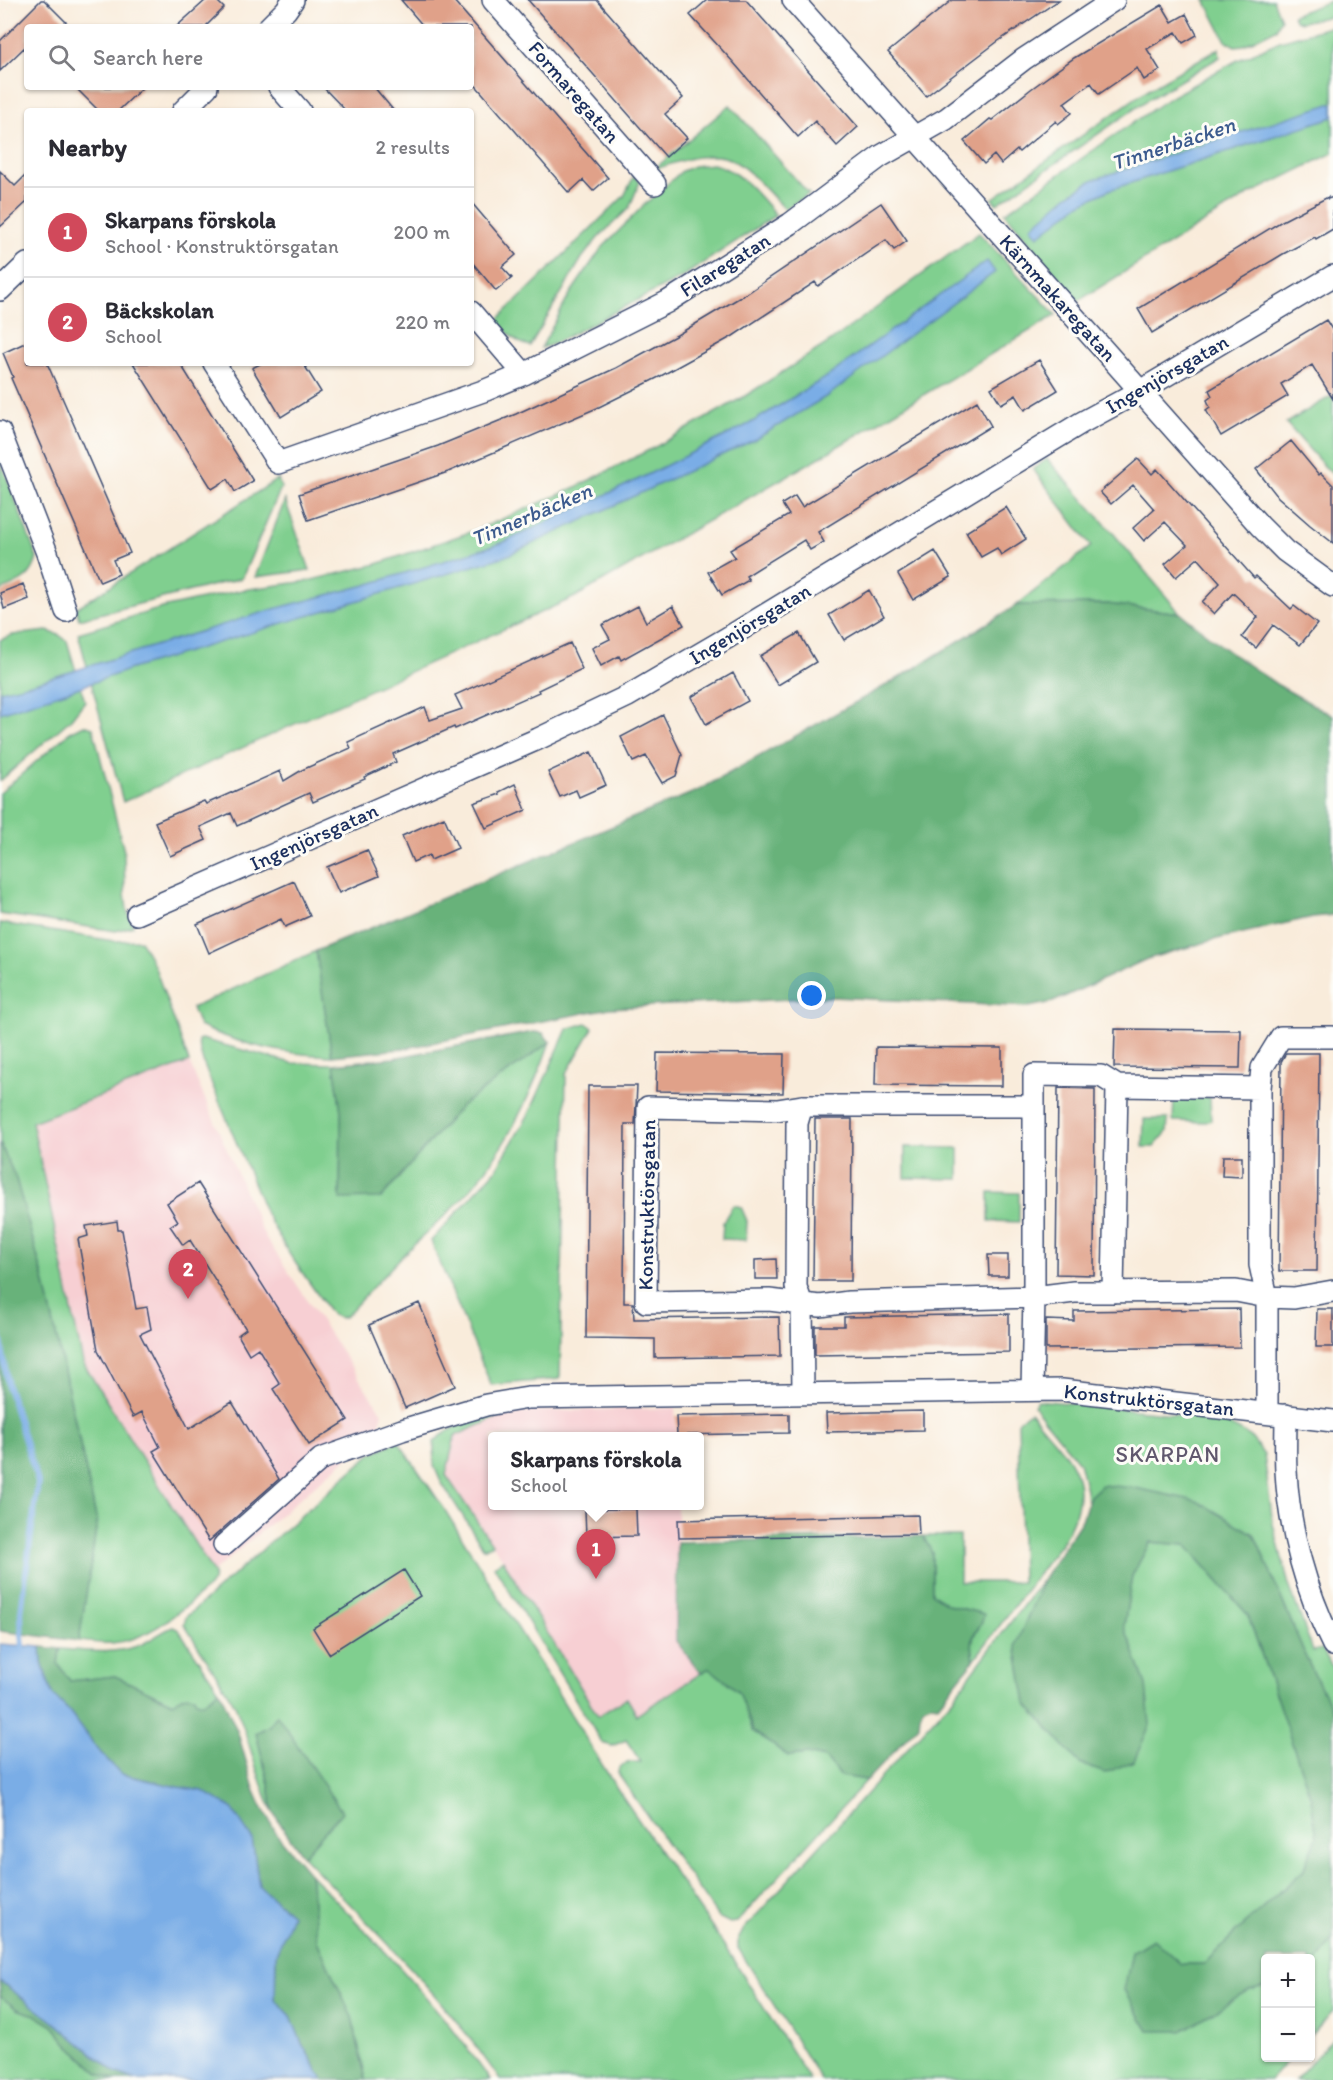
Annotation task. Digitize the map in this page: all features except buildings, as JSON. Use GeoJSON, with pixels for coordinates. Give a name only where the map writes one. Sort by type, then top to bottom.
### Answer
{"type":"FeatureCollection","features":[{"type":"Feature","properties":{"kind":"street"},"geometry":{"type":"LineString","coordinates":[[272,24],[293,0]]}},
{"type":"Feature","properties":{"kind":"street","name":"Formaregatan"},"geometry":{"type":"LineString","coordinates":[[493,0],[655,184]]}},
{"type":"Feature","properties":{"kind":"street","name":"Kärnmakaregatan"},"geometry":{"type":"LineString","coordinates":[[793,0],[1260,526],[1285,551],[1333,586]]}},
{"type":"Feature","properties":{"kind":"street","name":"Filaregatan"},"geometry":{"type":"LineString","coordinates":[[216,366],[278,463],[475,394],[524,374],[667,302],[790,224],[881,156],[946,119],[1024,59],[1114,0]]}},
{"type":"Feature","properties":{"kind":"street"},"geometry":{"type":"LineString","coordinates":[[186,108],[204,90]]}},
{"type":"Feature","properties":{"kind":"street"},"geometry":{"type":"LineString","coordinates":[[282,90],[297,108]]}},
{"type":"Feature","properties":{"kind":"street"},"geometry":{"type":"LineString","coordinates":[[0,290],[24,267]]}},
{"type":"Feature","properties":{"kind":"street","name":"Ingenjörsgatan"},"geometry":{"type":"LineString","coordinates":[[136,914],[538,739],[628,696],[1081,423],[1140,391],[1333,276]]}},
{"type":"Feature","properties":{"kind":"street"},"geometry":{"type":"LineString","coordinates":[[474,316],[524,374]]}},
{"type":"Feature","properties":{"kind":"street"},"geometry":{"type":"LineString","coordinates":[[0,432],[47,553],[66,611]]}},
{"type":"Feature","properties":{"kind":"street"},"geometry":{"type":"LineString","coordinates":[[1333,1037],[1281,1037],[1262,1068],[1260,1088],[1260,1265],[1267,1297],[1276,1414],[1294,1535],[1311,1593],[1333,1645]]}},
{"type":"Feature","properties":{"kind":"street"},"geometry":{"type":"LineString","coordinates":[[1032,1390],[1034,1075],[1101,1076],[1117,1086],[1260,1088]]}},
{"type":"Feature","properties":{"kind":"street"},"geometry":{"type":"LineString","coordinates":[[1113,1292],[1117,1086]]}},
{"type":"Feature","properties":{"kind":"street"},"geometry":{"type":"LineString","coordinates":[[802,1106],[797,1124],[796,1287],[801,1304],[803,1394]]}},
{"type":"Feature","properties":{"kind":"street","name":"Konstruktörsgatan"},"geometry":{"type":"LineString","coordinates":[[1034,1106],[802,1106],[777,1110],[648,1107],[646,1302],[769,1300],[820,1306],[849,1302],[1034,1298],[1074,1292],[1236,1291],[1267,1297],[1293,1298],[1333,1291]]}},
{"type":"Feature","properties":{"kind":"street","name":"Konstruktörsgatan"},"geometry":{"type":"LineString","coordinates":[[224,1545],[321,1459],[402,1430],[486,1405],[528,1398],[1062,1390],[1333,1421]]}},
{"type":"Feature","properties":{"kind":"shaded area"},"geometry":{"type":"Polygon","coordinates":[[[189,1062],[264,1235],[382,1413],[379,1431],[213,1572],[83,1363],[32,1122],[189,1062]]]}},
{"type":"Feature","properties":{"kind":"shaded area"},"geometry":{"type":"Polygon","coordinates":[[[675,1408],[676,1432],[488,1432],[488,1510],[677,1510],[676,1641],[701,1673],[637,1715],[599,1717],[503,1560],[446,1475],[455,1436],[510,1412],[675,1408]]]}},
{"type":"Feature","properties":{"kind":"green space"},"geometry":{"type":"Polygon","coordinates":[[[1205,0],[1273,0],[1281,19],[1276,29],[1244,45],[1235,46],[1226,41],[1205,0]]]}},
{"type":"Feature","properties":{"kind":"green space"},"geometry":{"type":"Polygon","coordinates":[[[1333,0],[1333,16],[1301,22],[1295,20],[1293,15],[1333,0]]]}},
{"type":"Feature","properties":{"kind":"green space"},"geometry":{"type":"Polygon","coordinates":[[[1333,26],[1333,153],[1248,195],[1078,301],[1005,213],[1171,97],[1236,61],[1280,41],[1333,26]]]}},
{"type":"Feature","properties":{"kind":"green space"},"geometry":{"type":"Polygon","coordinates":[[[1219,48],[1220,57],[1149,99],[997,204],[992,199],[1147,90],[1219,48]]]}},
{"type":"Feature","properties":{"kind":"green space"},"geometry":{"type":"Polygon","coordinates":[[[730,105],[809,194],[785,209],[753,175],[740,165],[728,158],[715,156],[699,157],[653,170],[730,105]]]}},
{"type":"Feature","properties":{"kind":"green space"},"geometry":{"type":"Polygon","coordinates":[[[713,164],[723,167],[740,178],[776,215],[682,277],[551,345],[541,348],[570,294],[601,249],[644,205],[682,171],[694,166],[713,164]]]}},
{"type":"Feature","properties":{"kind":"green space"},"geometry":{"type":"Polygon","coordinates":[[[634,176],[640,182],[629,208],[598,238],[582,258],[530,346],[515,339],[497,320],[624,196],[634,176]]]}},
{"type":"Feature","properties":{"kind":"green space"},"geometry":{"type":"Polygon","coordinates":[[[979,233],[1056,315],[822,456],[575,597],[123,802],[78,633],[162,608],[242,590],[308,581],[377,564],[479,529],[570,490],[657,446],[745,396],[828,343],[979,233]]]}},
{"type":"Feature","properties":{"kind":"green space"},"geometry":{"type":"Polygon","coordinates":[[[1333,395],[1333,473],[1286,423],[1333,395]]]}},
{"type":"Feature","properties":{"kind":"green space"},"geometry":{"type":"Polygon","coordinates":[[[1047,459],[1180,613],[1107,604],[1017,605],[1091,546],[1033,469],[1047,459]]]}},
{"type":"Feature","properties":{"kind":"green space"},"geometry":{"type":"Polygon","coordinates":[[[0,460],[37,558],[28,576],[0,591],[0,460]]]}},
{"type":"Feature","properties":{"kind":"green space"},"geometry":{"type":"Polygon","coordinates":[[[278,479],[281,488],[242,578],[79,619],[76,608],[278,479]]]}},
{"type":"Feature","properties":{"kind":"green space"},"geometry":{"type":"Polygon","coordinates":[[[285,500],[310,570],[255,577],[285,500]]]}},
{"type":"Feature","properties":{"kind":"green space"},"geometry":{"type":"Polygon","coordinates":[[[1107,604],[1180,613],[1228,651],[1278,685],[1333,716],[1333,915],[1313,917],[1217,939],[1147,959],[1053,1002],[1029,1007],[833,997],[610,1008],[401,1049],[332,1056],[316,951],[699,790],[899,678],[1017,605],[1107,604]]]}},
{"type":"Feature","properties":{"kind":"green space"},"geometry":{"type":"Polygon","coordinates":[[[47,631],[67,641],[85,701],[71,719],[0,781],[0,640],[12,635],[47,631]]]}},
{"type":"Feature","properties":{"kind":"green space"},"geometry":{"type":"Polygon","coordinates":[[[84,725],[93,728],[124,851],[127,910],[133,926],[116,931],[0,914],[0,793],[70,732],[84,725]]]}},
{"type":"Feature","properties":{"kind":"green space"},"geometry":{"type":"Polygon","coordinates":[[[0,923],[114,941],[140,940],[154,965],[189,1062],[32,1122],[83,1363],[214,1574],[209,1587],[176,1614],[152,1630],[126,1641],[104,1643],[79,1641],[97,1522],[45,1284],[16,1179],[0,1143],[0,923]]]}},
{"type":"Feature","properties":{"kind":"green space"},"geometry":{"type":"Polygon","coordinates":[[[316,951],[332,1056],[298,1054],[264,1048],[231,1039],[199,1026],[192,1008],[316,951]]]}},
{"type":"Feature","properties":{"kind":"green space"},"geometry":{"type":"Polygon","coordinates":[[[586,1023],[593,1028],[566,1074],[560,1379],[491,1385],[431,1241],[495,1171],[529,1114],[567,1029],[586,1023]]]}},
{"type":"Feature","properties":{"kind":"green space"},"geometry":{"type":"Polygon","coordinates":[[[533,1032],[543,1033],[550,1042],[461,1106],[381,1198],[340,1199],[341,1111],[334,1064],[393,1058],[533,1032]]]}},
{"type":"Feature","properties":{"kind":"green space"},"geometry":{"type":"Polygon","coordinates":[[[198,1040],[292,1063],[334,1064],[341,1111],[340,1198],[381,1198],[461,1106],[550,1042],[535,1081],[516,1120],[482,1175],[454,1207],[406,1252],[346,1316],[341,1318],[332,1315],[290,1255],[267,1216],[204,1065],[198,1044],[198,1040]]]}},
{"type":"Feature","properties":{"kind":"green space"},"geometry":{"type":"Polygon","coordinates":[[[1174,1097],[1210,1097],[1211,1120],[1206,1122],[1173,1121],[1174,1097]]]}},
{"type":"Feature","properties":{"kind":"green space"},"geometry":{"type":"Polygon","coordinates":[[[1144,1119],[1168,1119],[1167,1132],[1154,1147],[1143,1147],[1144,1119]]]}},
{"type":"Feature","properties":{"kind":"green space"},"geometry":{"type":"Polygon","coordinates":[[[0,1143],[16,1179],[45,1284],[97,1522],[79,1641],[0,1631],[0,1143]]]}},
{"type":"Feature","properties":{"kind":"green space"},"geometry":{"type":"Polygon","coordinates":[[[905,1147],[959,1148],[959,1179],[905,1178],[905,1147]]]}},
{"type":"Feature","properties":{"kind":"green space"},"geometry":{"type":"Polygon","coordinates":[[[989,1192],[1019,1193],[1019,1222],[989,1221],[989,1192]]]}},
{"type":"Feature","properties":{"kind":"green space"},"geometry":{"type":"Polygon","coordinates":[[[733,1205],[741,1207],[747,1221],[746,1240],[722,1239],[723,1222],[733,1205]]]}},
{"type":"Feature","properties":{"kind":"green space"},"geometry":{"type":"Polygon","coordinates":[[[1038,1400],[1232,1420],[1231,1426],[1250,1436],[1264,1455],[1273,1524],[1289,1585],[1313,1651],[1322,1649],[1333,1668],[1333,1711],[1309,1664],[1254,1534],[1090,1496],[1087,1506],[1086,1490],[1079,1462],[1039,1413],[1034,1405],[1038,1400]]]}},
{"type":"Feature","properties":{"kind":"green space"},"geometry":{"type":"Polygon","coordinates":[[[510,1412],[455,1436],[446,1475],[492,1544],[484,1549],[441,1482],[434,1466],[434,1442],[441,1435],[459,1425],[510,1412]]]}},
{"type":"Feature","properties":{"kind":"green space"},"geometry":{"type":"Polygon","coordinates":[[[1030,1412],[1057,1444],[1075,1471],[1079,1486],[1078,1502],[1073,1520],[1062,1542],[974,1660],[972,1641],[984,1614],[948,1605],[932,1593],[932,1553],[923,1536],[960,1536],[960,1582],[1022,1582],[1018,1421],[1030,1412]]]}},
{"type":"Feature","properties":{"kind":"green space"},"geometry":{"type":"Polygon","coordinates":[[[398,1441],[443,1507],[614,1784],[723,1944],[810,2080],[500,2080],[456,2020],[432,1992],[303,1856],[341,1812],[269,1726],[256,1733],[269,1784],[273,1812],[234,1703],[184,1624],[186,1617],[372,1453],[398,1441]]]}},
{"type":"Feature","properties":{"kind":"green space"},"geometry":{"type":"Polygon","coordinates":[[[1102,1485],[1135,1488],[1197,1501],[1254,1534],[1309,1664],[1333,1711],[1333,1940],[1315,1964],[1315,1954],[1261,1954],[1261,1987],[1250,1990],[1182,2031],[1149,2031],[1124,1990],[1132,1952],[1153,1939],[1181,1964],[1204,1964],[1303,1871],[1317,1837],[1311,1798],[1248,1615],[1186,1545],[1150,1542],[1132,1576],[1124,1626],[1146,1685],[1150,1725],[1134,1761],[1105,1773],[1080,1764],[1026,1703],[1016,1645],[1044,1578],[1082,1520],[1090,1496],[1102,1485]]]}},
{"type":"Feature","properties":{"kind":"green space"},"geometry":{"type":"Polygon","coordinates":[[[923,1536],[932,1553],[932,1593],[948,1605],[984,1614],[973,1638],[974,1660],[938,1705],[931,1704],[923,1707],[919,1725],[867,1780],[841,1776],[825,1758],[807,1754],[789,1756],[753,1731],[739,1692],[709,1668],[701,1673],[676,1641],[677,1542],[923,1536]]]}},
{"type":"Feature","properties":{"kind":"green space"},"geometry":{"type":"Polygon","coordinates":[[[1150,1542],[1186,1545],[1248,1615],[1311,1798],[1317,1837],[1303,1871],[1204,1964],[1181,1964],[1132,1952],[1250,1990],[1261,1987],[1261,2062],[1286,2062],[1270,2080],[821,2080],[738,1948],[738,1940],[744,1929],[954,1697],[1044,1578],[1016,1645],[1146,1685],[1124,1626],[1132,1576],[1150,1542]]]}},
{"type":"Feature","properties":{"kind":"green space"},"geometry":{"type":"Polygon","coordinates":[[[503,1560],[598,1716],[627,1698],[637,1715],[709,1668],[740,1692],[753,1731],[788,1756],[807,1754],[825,1758],[841,1776],[867,1780],[737,1922],[730,1923],[718,1917],[621,1778],[619,1768],[627,1763],[641,1762],[626,1740],[612,1746],[602,1743],[494,1566],[503,1560]]]}},
{"type":"Feature","properties":{"kind":"green space"},"geometry":{"type":"Polygon","coordinates":[[[173,1627],[179,1630],[219,1690],[203,1703],[196,1701],[173,1703],[115,1676],[70,1681],[58,1664],[60,1649],[100,1652],[120,1650],[140,1645],[173,1627]]]}},
{"type":"Feature","properties":{"kind":"green space"},"geometry":{"type":"Polygon","coordinates":[[[41,1647],[60,1649],[58,1664],[70,1681],[115,1676],[172,1703],[186,1695],[194,1696],[196,1701],[203,1703],[219,1690],[238,1733],[261,1805],[278,1836],[310,1874],[317,1941],[352,2017],[366,2080],[323,2080],[302,2044],[291,2016],[275,1999],[276,1954],[292,1915],[259,1886],[252,1839],[203,1791],[121,1774],[52,1694],[42,1663],[41,1647]]]}},
{"type":"Feature","properties":{"kind":"green space"},"geometry":{"type":"Polygon","coordinates":[[[277,1715],[342,1812],[303,1856],[273,1812],[269,1784],[256,1733],[269,1726],[277,1715]]]}},
{"type":"Feature","properties":{"kind":"green space"},"geometry":{"type":"Polygon","coordinates":[[[310,1874],[428,1999],[490,2080],[366,2080],[352,2017],[317,1941],[310,1874]]]}},
{"type":"Feature","properties":{"kind":"green space"},"geometry":{"type":"Polygon","coordinates":[[[1333,1940],[1333,2011],[1315,2031],[1315,2008],[1315,1964],[1333,1940]]]}},
{"type":"Feature","properties":{"kind":"green space"},"geometry":{"type":"Polygon","coordinates":[[[0,1981],[115,2072],[137,2080],[116,2080],[100,2074],[71,2048],[53,2026],[35,2015],[17,2009],[0,1996],[0,1981]]]}},
{"type":"Feature","properties":{"kind":"green space"},"geometry":{"type":"Polygon","coordinates":[[[0,1996],[17,2009],[35,2015],[53,2026],[71,2048],[100,2074],[116,2080],[0,2080],[0,1996]]]}},
{"type":"Feature","properties":{"kind":"green space"},"geometry":{"type":"Polygon","coordinates":[[[1333,2038],[1333,2076],[1329,2080],[1295,2080],[1311,2062],[1315,2062],[1315,2058],[1333,2038]]]}},
{"type":"Feature","properties":{"kind":"water"},"geometry":{"type":"Polygon","coordinates":[[[1333,103],[1333,117],[1109,190],[1078,205],[1038,236],[1031,227],[1067,196],[1092,180],[1333,103]]]}},
{"type":"Feature","properties":{"kind":"water"},"geometry":{"type":"Polygon","coordinates":[[[987,261],[995,272],[829,395],[756,439],[506,556],[131,669],[0,713],[0,691],[31,684],[274,609],[366,585],[502,543],[633,482],[749,424],[828,376],[987,261]]]}},
{"type":"Feature","properties":{"kind":"water"},"geometry":{"type":"Polygon","coordinates":[[[0,1644],[41,1647],[42,1663],[52,1694],[121,1774],[203,1791],[232,1808],[252,1839],[259,1886],[292,1915],[276,1954],[275,1999],[291,2016],[302,2044],[323,2080],[137,2080],[115,2072],[0,1981],[0,1644]]]}},
{"type":"Feature","properties":{"kind":"waterway"},"geometry":{"type":"LineString","coordinates":[[0,1334],[8,1387],[38,1482],[21,1612],[22,1653]]}},
{"type":"Feature","properties":{"kind":"place","name":"Bäckskolan"},"geometry":{"type":"Point","coordinates":[188,1299]}},
{"type":"Feature","properties":{"kind":"place","name":"Skarpans förskola"},"geometry":{"type":"Point","coordinates":[596,1579]}},
{"type":"Feature","properties":{"kind":"district","name":"SKARPAN"},"geometry":{"type":"Point","coordinates":[1168,1454]}},
{"type":"Feature","properties":{"kind":"water label","name":"Tinnerbäcken"},"geometry":{"type":"Point","coordinates":[1173,143]}},
{"type":"Feature","properties":{"kind":"water label","name":"Tinnerbäcken"},"geometry":{"type":"Point","coordinates":[531,514]}}]}
